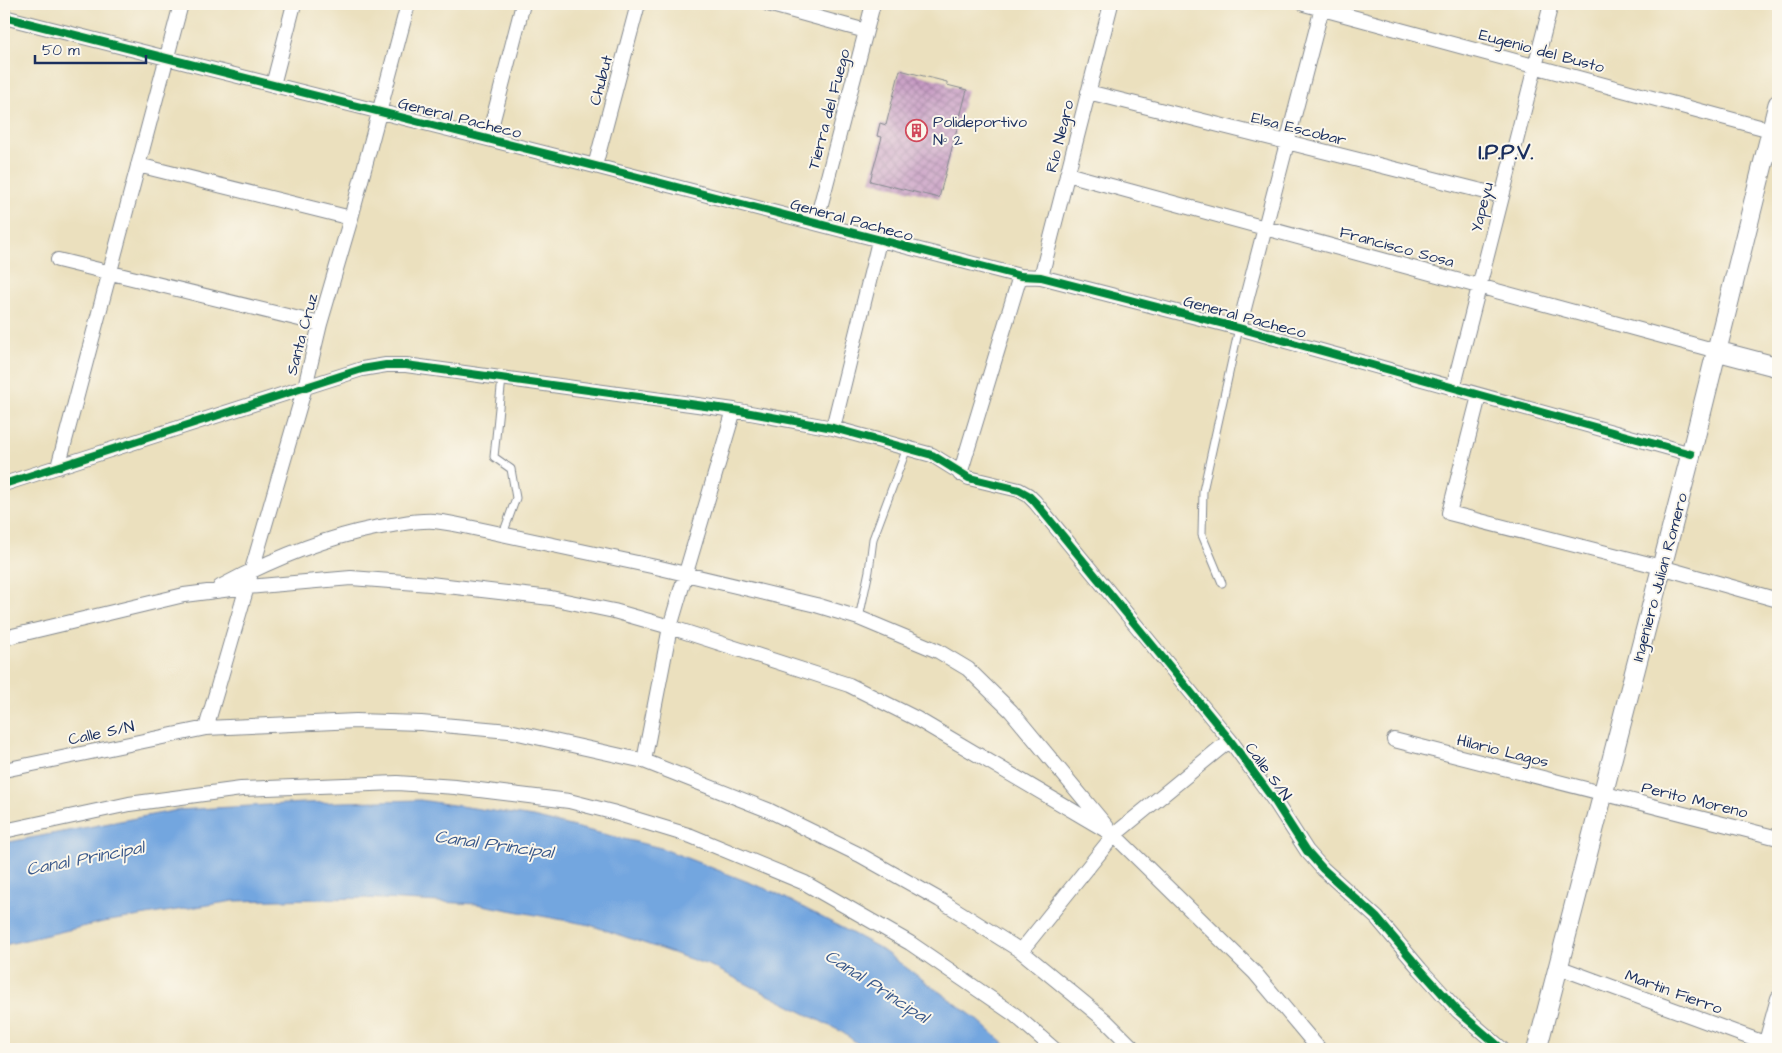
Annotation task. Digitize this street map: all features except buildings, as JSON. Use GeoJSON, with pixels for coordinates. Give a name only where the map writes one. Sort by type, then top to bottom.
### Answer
{"type":"FeatureCollection","features":[{"type":"Feature","properties":{"kind":"street"},"geometry":{"type":"LineString","coordinates":[[58,466],[181,4]]}},
{"type":"Feature","properties":{"kind":"street"},"geometry":{"type":"LineString","coordinates":[[273,84],[294,4]]}},
{"type":"Feature","properties":{"kind":"street","name":"Santa Cruz"},"geometry":{"type":"LineString","coordinates":[[206,728],[305,387],[320,324],[351,218],[408,4]]}},
{"type":"Feature","properties":{"kind":"street"},"geometry":{"type":"LineString","coordinates":[[488,139],[523,4]]}},
{"type":"Feature","properties":{"kind":"street","name":"Chubut"},"geometry":{"type":"LineString","coordinates":[[595,166],[638,4]]}},
{"type":"Feature","properties":{"kind":"street"},"geometry":{"type":"LineString","coordinates":[[768,4],[866,31]]}},
{"type":"Feature","properties":{"kind":"street","name":"Tierra del Fuego"},"geometry":{"type":"LineString","coordinates":[[816,223],[873,4]]}},
{"type":"Feature","properties":{"kind":"street","name":"Río Negro"},"geometry":{"type":"LineString","coordinates":[[1041,277],[1111,4]]}},
{"type":"Feature","properties":{"kind":"street","name":"Eugenio del Busto"},"geometry":{"type":"LineString","coordinates":[[1304,4],[1322,6],[1775,131]]}},
{"type":"Feature","properties":{"kind":"street","name":"Yapeyu"},"geometry":{"type":"LineString","coordinates":[[1453,389],[1551,4]]}},
{"type":"Feature","properties":{"kind":"street"},"geometry":{"type":"LineString","coordinates":[[1239,328],[1322,6]]}},
{"type":"Feature","properties":{"kind":"street","name":"General Pacheco"},"geometry":{"type":"LineString","coordinates":[[4,17],[595,166],[879,241],[1020,276],[1041,277],[1239,328],[1691,454]]}},
{"type":"Feature","properties":{"kind":"street","name":"Elsa Escobar"},"geometry":{"type":"LineString","coordinates":[[1088,92],[1502,196]]}},
{"type":"Feature","properties":{"kind":"street","name":"Ingeniero Julian Romero"},"geometry":{"type":"LineString","coordinates":[[1537,1049],[1775,131],[1778,104]]}},
{"type":"Feature","properties":{"kind":"street"},"geometry":{"type":"LineString","coordinates":[[138,165],[351,218]]}},
{"type":"Feature","properties":{"kind":"street","name":"Francisco Sosa"},"geometry":{"type":"LineString","coordinates":[[1067,174],[1717,351]]}},
{"type":"Feature","properties":{"kind":"street"},"geometry":{"type":"LineString","coordinates":[[833,428],[879,241]]}},
{"type":"Feature","properties":{"kind":"street"},"geometry":{"type":"LineString","coordinates":[[58,260],[320,324]]}},
{"type":"Feature","properties":{"kind":"street"},"geometry":{"type":"LineString","coordinates":[[4,484],[362,369],[406,365],[734,410],[833,428],[907,447],[932,456],[960,474],[1020,276]]}},
{"type":"Feature","properties":{"kind":"street"},"geometry":{"type":"LineString","coordinates":[[1717,351],[1778,367]]}},
{"type":"Feature","properties":{"kind":"street"},"geometry":{"type":"LineString","coordinates":[[1479,396],[1449,513],[1661,567],[1778,600]]}},
{"type":"Feature","properties":{"kind":"street"},"geometry":{"type":"LineString","coordinates":[[644,761],[670,627],[734,410]]}},
{"type":"Feature","properties":{"kind":"street","name":"Calle S/N"},"geometry":{"type":"LineString","coordinates":[[960,474],[980,481],[1019,490],[1028,495],[1160,652],[1230,740],[1276,803],[1307,851],[1323,869],[1378,918],[1420,970],[1458,1012],[1502,1049]]}},
{"type":"Feature","properties":{"kind":"street"},"geometry":{"type":"LineString","coordinates":[[212,591],[252,570],[317,544],[363,529],[432,521],[503,534],[685,574],[816,605],[859,618],[938,651],[968,669],[1012,711],[1114,835],[1255,973],[1319,1049]]}},
{"type":"Feature","properties":{"kind":"street"},"geometry":{"type":"LineString","coordinates":[[4,638],[184,595],[247,586],[352,578],[430,584],[551,598],[614,611],[670,627],[850,685],[917,719],[1114,835]]}},
{"type":"Feature","properties":{"kind":"street","name":"Calle S/N"},"geometry":{"type":"LineString","coordinates":[[4,770],[206,728],[356,721],[421,723],[508,731],[644,761],[768,810],[860,855],[940,900],[1021,951],[1106,1021],[1134,1049]]}},
{"type":"Feature","properties":{"kind":"street"},"geometry":{"type":"LineString","coordinates":[[1021,951],[1114,835],[1230,740]]}},
{"type":"Feature","properties":{"kind":"street","name":"Hilario Lagos"},"geometry":{"type":"LineString","coordinates":[[1394,740],[1603,794]]}},
{"type":"Feature","properties":{"kind":"street"},"geometry":{"type":"LineString","coordinates":[[4,831],[129,804],[241,789],[397,783],[569,801],[691,836],[805,883],[910,943],[1015,1015],[1054,1049]]}},
{"type":"Feature","properties":{"kind":"street","name":"Perito Moreno"},"geometry":{"type":"LineString","coordinates":[[1603,794],[1778,838]]}},
{"type":"Feature","properties":{"kind":"street","name":"Martin Fierro"},"geometry":{"type":"LineString","coordinates":[[1558,967],[1769,1047]]}},
{"type":"Feature","properties":{"kind":"street"},"geometry":{"type":"LineString","coordinates":[[1769,1047],[1778,998]]}},
{"type":"Feature","properties":{"kind":"lane"},"geometry":{"type":"LineString","coordinates":[[1222,583],[1202,535],[1203,491],[1239,328]]}},
{"type":"Feature","properties":{"kind":"lane"},"geometry":{"type":"LineString","coordinates":[[502,378],[494,457],[511,469],[516,498],[503,534]]}},
{"type":"Feature","properties":{"kind":"lane"},"geometry":{"type":"LineString","coordinates":[[859,618],[869,571],[873,539],[907,447]]}},
{"type":"Feature","properties":{"kind":"water","name":"Canal Principal"},"geometry":{"type":"Polygon","coordinates":[[[420,800],[533,817],[661,848],[774,892],[878,947],[978,1020],[1010,1049],[865,1049],[842,1032],[711,966],[590,925],[477,904],[365,898],[233,901],[103,922],[4,945],[4,843],[178,810],[304,803],[420,800]]]}},
{"type":"Feature","properties":{"kind":"cycle path"},"geometry":{"type":"LineString","coordinates":[[4,17],[595,166],[1020,276],[1041,277],[1239,328],[1691,454]]}},
{"type":"Feature","properties":{"kind":"cycle path"},"geometry":{"type":"LineString","coordinates":[[4,484],[362,369],[386,365],[406,365],[734,410],[833,428],[932,455],[969,478],[1019,490],[1035,502],[1230,740],[1276,803],[1307,851],[1323,869],[1377,918],[1458,1011],[1502,1049]]}},
{"type":"Feature","properties":{"kind":"place","name":"Polideportivo Nº 2"},"geometry":{"type":"Point","coordinates":[917,130]}},
{"type":"Feature","properties":{"kind":"district","name":"I.P.P.V."},"geometry":{"type":"Point","coordinates":[1506,152]}}]}
